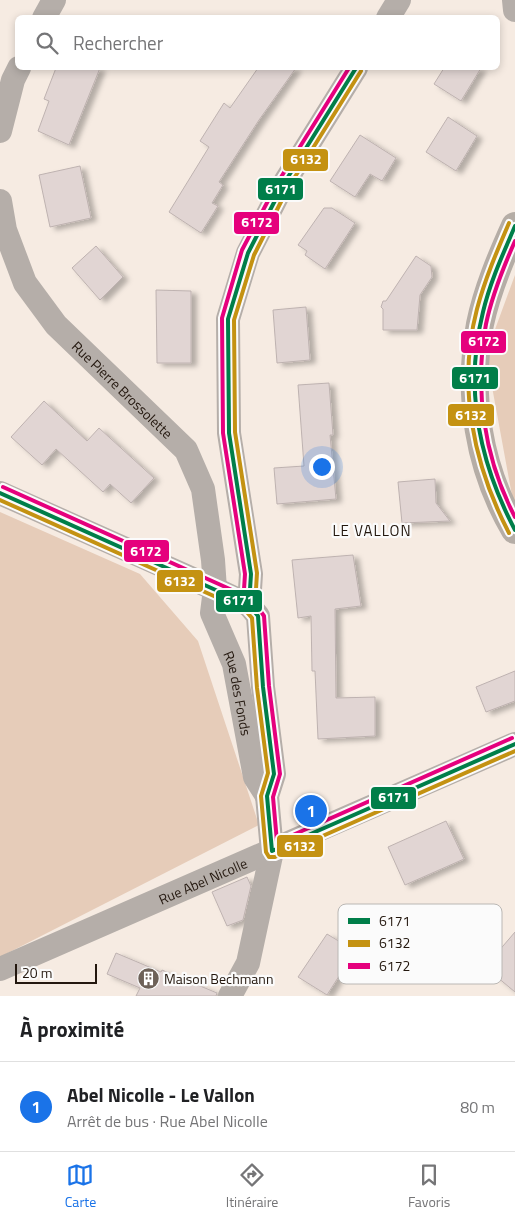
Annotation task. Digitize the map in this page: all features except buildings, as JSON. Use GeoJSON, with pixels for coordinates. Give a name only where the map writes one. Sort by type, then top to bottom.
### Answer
{"type":"FeatureCollection","features":[{"type":"Feature","properties":{"kind":"main road"},"geometry":{"type":"LineString","coordinates":[[515,226],[494,276],[480,323],[474,386],[482,447],[495,492],[515,530]]}},
{"type":"Feature","properties":{"kind":"street"},"geometry":{"type":"LineString","coordinates":[[46,15],[54,0]]}},
{"type":"Feature","properties":{"kind":"street"},"geometry":{"type":"LineString","coordinates":[[390,15],[399,0]]}},
{"type":"Feature","properties":{"kind":"street"},"geometry":{"type":"LineString","coordinates":[[514,0],[515,10]]}},
{"type":"Feature","properties":{"kind":"street"},"geometry":{"type":"LineString","coordinates":[[0,132],[17,70]]}},
{"type":"Feature","properties":{"kind":"street"},"geometry":{"type":"LineString","coordinates":[[0,493],[249,605],[251,574],[229,433],[228,319],[248,253],[278,193],[355,70]]}},
{"type":"Feature","properties":{"kind":"street","name":"Rue Pierre Brossolette"},"geometry":{"type":"LineString","coordinates":[[0,201],[5,230],[25,283],[56,325],[186,450],[203,489],[215,589]]}},
{"type":"Feature","properties":{"kind":"street","name":"Rue des Fonds"},"geometry":{"type":"LineString","coordinates":[[215,589],[212,613],[234,664],[255,777],[267,796]]}},
{"type":"Feature","properties":{"kind":"street","name":"Rue des Fonds"},"geometry":{"type":"LineString","coordinates":[[230,996],[248,963],[272,850],[267,796],[274,774],[263,688],[258,616],[249,605]]}},
{"type":"Feature","properties":{"kind":"street","name":"Rue Abel Nicolle"},"geometry":{"type":"LineString","coordinates":[[0,969],[515,744]]}},
{"type":"Feature","properties":{"kind":"shaded area"},"geometry":{"type":"Polygon","coordinates":[[[515,275],[515,503],[513,501],[486,354],[515,275]]]}},
{"type":"Feature","properties":{"kind":"shaded area"},"geometry":{"type":"Polygon","coordinates":[[[0,512],[140,574],[198,641],[259,825],[0,957],[0,512]]]}},
{"type":"Feature","properties":{"kind":"transit line","name":"6172"},"geometry":{"type":"LineString","coordinates":[[243,605],[245,574],[223,433],[222,318],[242,250],[278,182],[348,70]]}},
{"type":"Feature","properties":{"kind":"transit line","name":"6171"},"geometry":{"type":"LineString","coordinates":[[249,605],[251,574],[229,433],[228,319],[248,253],[283,185],[355,70]]}},
{"type":"Feature","properties":{"kind":"transit line","name":"6132"},"geometry":{"type":"LineString","coordinates":[[255,605],[257,573],[235,432],[234,320],[254,255],[288,188],[361,71]]}},
{"type":"Feature","properties":{"kind":"transit line","name":"6132"},"geometry":{"type":"LineString","coordinates":[[509,223],[487,276],[477,309],[468,366],[472,424],[478,452],[496,507],[509,533]]}},
{"type":"Feature","properties":{"kind":"transit line","name":"6171"},"geometry":{"type":"LineString","coordinates":[[515,226],[489,290],[477,340],[475,369],[478,424],[484,451],[492,478],[515,530]]}},
{"type":"Feature","properties":{"kind":"transit line","name":"6172"},"geometry":{"type":"LineString","coordinates":[[515,241],[498,282],[488,313],[481,373],[484,423],[489,447],[504,494],[515,517]]}},
{"type":"Feature","properties":{"kind":"transit line","name":"6172"},"geometry":{"type":"LineString","coordinates":[[3,487],[252,599],[264,616],[269,686],[280,774],[273,797],[277,842],[512,738]]}},
{"type":"Feature","properties":{"kind":"transit line","name":"6171"},"geometry":{"type":"LineString","coordinates":[[0,493],[249,605],[258,616],[263,687],[274,774],[267,796],[272,851]]}},
{"type":"Feature","properties":{"kind":"transit line","name":"6132"},"geometry":{"type":"LineString","coordinates":[[0,500],[245,610],[252,618],[257,688],[268,773],[261,796],[266,852],[269,857],[275,857],[515,751]]}},
{"type":"Feature","properties":{"kind":"transit line","name":"6171"},"geometry":{"type":"LineString","coordinates":[[272,851],[515,744]]}},
{"type":"Feature","properties":{"kind":"place","name":"Abel Nicolle - Le Vallon"},"geometry":{"type":"Point","coordinates":[311,811]}},
{"type":"Feature","properties":{"kind":"place","name":"Maison Bechmann"},"geometry":{"type":"Point","coordinates":[148,978]}},
{"type":"Feature","properties":{"kind":"district","name":"LE VALLON"},"geometry":{"type":"Point","coordinates":[372,530]}}]}
